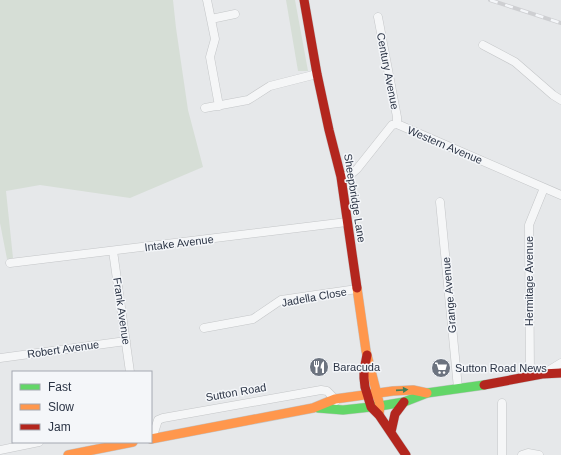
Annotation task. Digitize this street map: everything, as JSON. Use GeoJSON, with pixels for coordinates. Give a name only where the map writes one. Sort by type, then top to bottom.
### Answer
{"type":"FeatureCollection","features":[{"type":"Feature","properties":{"kind":"main road","name":"Sheepbridge Lane"},"geometry":{"type":"LineString","coordinates":[[304,0],[317,74],[341,178],[346,222],[367,354],[377,393],[377,409]]}},
{"type":"Feature","properties":{"kind":"main road","name":"Sheepbridge Lane"},"geometry":{"type":"LineString","coordinates":[[367,354],[364,370],[365,387],[367,395],[377,409]]}},
{"type":"Feature","properties":{"kind":"main road","name":"Sutton Road"},"geometry":{"type":"LineString","coordinates":[[313,408],[337,410],[377,409],[404,402],[427,393],[498,383],[542,374],[561,373]]}},
{"type":"Feature","properties":{"kind":"main road","name":"Sutton Road"},"geometry":{"type":"LineString","coordinates":[[152,439],[313,408],[335,399],[377,393],[414,390],[427,393]]}},
{"type":"Feature","properties":{"kind":"main road"},"geometry":{"type":"LineString","coordinates":[[391,432],[395,414],[404,402]]}},
{"type":"Feature","properties":{"kind":"main road"},"geometry":{"type":"LineString","coordinates":[[377,409],[406,455]]}},
{"type":"Feature","properties":{"kind":"main road"},"geometry":{"type":"LineString","coordinates":[[68,455],[122,443]]}},
{"type":"Feature","properties":{"kind":"street"},"geometry":{"type":"LineString","coordinates":[[207,0],[215,39],[210,57],[219,106]]}},
{"type":"Feature","properties":{"kind":"street"},"geometry":{"type":"LineString","coordinates":[[211,19],[235,14]]}},
{"type":"Feature","properties":{"kind":"street","name":"Century Avenue"},"geometry":{"type":"LineString","coordinates":[[378,17],[397,117],[397,124]]}},
{"type":"Feature","properties":{"kind":"street"},"geometry":{"type":"LineString","coordinates":[[483,45],[515,62],[553,95],[561,100]]}},
{"type":"Feature","properties":{"kind":"street"},"geometry":{"type":"LineString","coordinates":[[205,108],[248,100],[270,86],[317,74]]}},
{"type":"Feature","properties":{"kind":"street","name":"Western Avenue"},"geometry":{"type":"LineString","coordinates":[[341,178],[350,175],[357,169],[392,125],[397,124],[561,195]]}},
{"type":"Feature","properties":{"kind":"street","name":"Hermitage Avenue"},"geometry":{"type":"LineString","coordinates":[[530,376],[529,225],[544,188]]}},
{"type":"Feature","properties":{"kind":"street","name":"Grange Avenue"},"geometry":{"type":"LineString","coordinates":[[440,202],[458,388]]}},
{"type":"Feature","properties":{"kind":"street","name":"Intake Avenue"},"geometry":{"type":"LineString","coordinates":[[10,263],[346,222]]}},
{"type":"Feature","properties":{"kind":"street","name":"Frank Avenue"},"geometry":{"type":"LineString","coordinates":[[114,251],[130,371]]}},
{"type":"Feature","properties":{"kind":"street","name":"Jadella Close"},"geometry":{"type":"LineString","coordinates":[[204,328],[253,319],[281,300],[357,289]]}},
{"type":"Feature","properties":{"kind":"street","name":"Robert Avenue"},"geometry":{"type":"LineString","coordinates":[[0,358],[126,341]]}},
{"type":"Feature","properties":{"kind":"street"},"geometry":{"type":"LineString","coordinates":[[542,374],[561,363]]}},
{"type":"Feature","properties":{"kind":"street","name":"Sutton Road"},"geometry":{"type":"LineString","coordinates":[[152,436],[158,420],[163,418],[321,390],[327,391],[335,399]]}},
{"type":"Feature","properties":{"kind":"street"},"geometry":{"type":"LineString","coordinates":[[335,399],[337,410]]}},
{"type":"Feature","properties":{"kind":"street"},"geometry":{"type":"LineString","coordinates":[[502,403],[502,455]]}},
{"type":"Feature","properties":{"kind":"street"},"geometry":{"type":"LineString","coordinates":[[0,450],[34,443]]}},
{"type":"Feature","properties":{"kind":"street"},"geometry":{"type":"LineString","coordinates":[[522,455],[528,453],[538,455]]}},
{"type":"Feature","properties":{"kind":"shaded area"},"geometry":{"type":"Polygon","coordinates":[[[0,0],[173,0],[188,110],[203,167],[130,198],[40,185],[6,191],[13,258],[7,259],[0,223],[0,0]]]}},
{"type":"Feature","properties":{"kind":"shaded area"},"geometry":{"type":"Polygon","coordinates":[[[286,0],[295,0],[308,71],[298,71],[286,0]]]}},
{"type":"Feature","properties":{"kind":"railway"},"geometry":{"type":"LineString","coordinates":[[490,0],[561,23]]}},
{"type":"Feature","properties":{"kind":"traffic: fast"},"geometry":{"type":"LineString","coordinates":[[318,408],[343,410],[380,406],[404,402],[427,393],[484,385]]}},
{"type":"Feature","properties":{"kind":"traffic: slow"},"geometry":{"type":"LineString","coordinates":[[357,288],[366,351],[380,406],[379,415]]}},
{"type":"Feature","properties":{"kind":"traffic: slow"},"geometry":{"type":"LineString","coordinates":[[152,439],[313,408],[335,399],[393,391],[413,390],[427,393]]}},
{"type":"Feature","properties":{"kind":"traffic: slow"},"geometry":{"type":"LineString","coordinates":[[68,455],[128,443]]}},
{"type":"Feature","properties":{"kind":"traffic: jam"},"geometry":{"type":"LineString","coordinates":[[304,0],[317,74],[341,177],[357,288]]}},
{"type":"Feature","properties":{"kind":"traffic: jam"},"geometry":{"type":"LineString","coordinates":[[367,355],[364,378],[371,407],[379,415],[406,455]]}},
{"type":"Feature","properties":{"kind":"traffic: jam"},"geometry":{"type":"LineString","coordinates":[[484,385],[542,374],[561,373]]}},
{"type":"Feature","properties":{"kind":"traffic: jam"},"geometry":{"type":"LineString","coordinates":[[391,432],[395,414],[404,402]]}},
{"type":"Feature","properties":{"kind":"place","name":"Baracuda"},"geometry":{"type":"Point","coordinates":[319,367]}},
{"type":"Feature","properties":{"kind":"place","name":"Sutton Road News"},"geometry":{"type":"Point","coordinates":[441,368]}}]}
